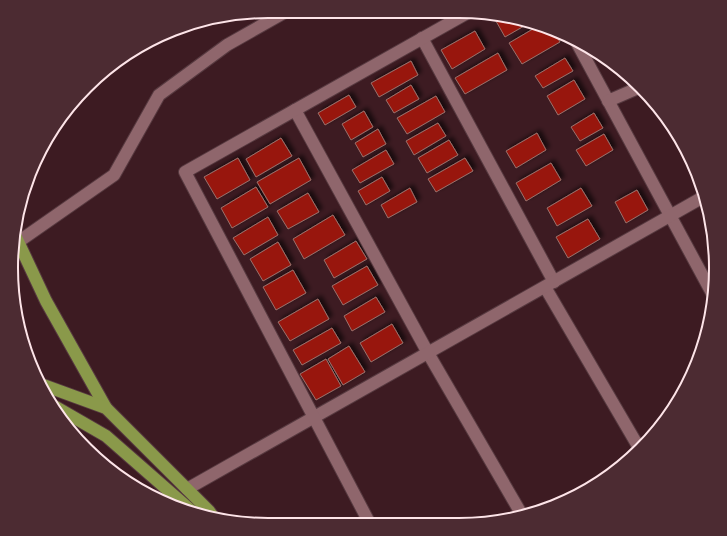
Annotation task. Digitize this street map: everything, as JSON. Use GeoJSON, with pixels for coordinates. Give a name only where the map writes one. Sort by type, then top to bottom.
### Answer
{"type":"FeatureCollection","features":[{"type":"Feature","properties":{"kind":"main road"},"geometry":{"type":"LineString","coordinates":[[19,244],[46,301],[106,408],[206,510]]}},
{"type":"Feature","properties":{"kind":"main road"},"geometry":{"type":"LineString","coordinates":[[48,387],[106,408]]}},
{"type":"Feature","properties":{"kind":"main road"},"geometry":{"type":"LineString","coordinates":[[63,411],[106,436],[182,503]]}},
{"type":"Feature","properties":{"kind":"street"},"geometry":{"type":"LineString","coordinates":[[20,237],[114,175],[159,95],[227,45],[274,18]]}},
{"type":"Feature","properties":{"kind":"street"},"geometry":{"type":"LineString","coordinates":[[367,518],[185,172],[458,18]]}},
{"type":"Feature","properties":{"kind":"street"},"geometry":{"type":"LineString","coordinates":[[422,38],[550,284],[637,444]]}},
{"type":"Feature","properties":{"kind":"street"},"geometry":{"type":"LineString","coordinates":[[580,49],[708,285]]}},
{"type":"Feature","properties":{"kind":"street"},"geometry":{"type":"LineString","coordinates":[[608,101],[634,90]]}},
{"type":"Feature","properties":{"kind":"street"},"geometry":{"type":"LineString","coordinates":[[295,110],[428,353],[519,510]]}},
{"type":"Feature","properties":{"kind":"street"},"geometry":{"type":"LineString","coordinates":[[187,489],[699,199]]}},
{"type":"Feature","properties":{"kind":"building"},"geometry":{"type":"Polygon","coordinates":[[[496,21],[523,27],[505,37],[496,21]]]}},
{"type":"Feature","properties":{"kind":"building"},"geometry":{"type":"Polygon","coordinates":[[[532,29],[555,37],[560,42],[522,64],[509,43],[532,29]]]}},
{"type":"Feature","properties":{"kind":"building"},"geometry":{"type":"Polygon","coordinates":[[[475,31],[485,49],[452,69],[441,50],[475,31]]]}},
{"type":"Feature","properties":{"kind":"building"},"geometry":{"type":"Polygon","coordinates":[[[498,53],[507,70],[465,94],[455,78],[498,53]]]}},
{"type":"Feature","properties":{"kind":"building"},"geometry":{"type":"Polygon","coordinates":[[[565,58],[573,71],[543,88],[535,76],[565,58]]]}},
{"type":"Feature","properties":{"kind":"building"},"geometry":{"type":"Polygon","coordinates":[[[411,61],[418,75],[379,97],[371,83],[411,61]]]}},
{"type":"Feature","properties":{"kind":"building"},"geometry":{"type":"Polygon","coordinates":[[[574,80],[585,99],[558,115],[547,96],[574,80]]]}},
{"type":"Feature","properties":{"kind":"building"},"geometry":{"type":"Polygon","coordinates":[[[411,85],[419,99],[394,113],[386,100],[411,85]]]}},
{"type":"Feature","properties":{"kind":"building"},"geometry":{"type":"Polygon","coordinates":[[[349,95],[356,107],[325,125],[318,113],[349,95]]]}},
{"type":"Feature","properties":{"kind":"building"},"geometry":{"type":"Polygon","coordinates":[[[436,96],[445,112],[407,134],[397,118],[436,96]]]}},
{"type":"Feature","properties":{"kind":"building"},"geometry":{"type":"Polygon","coordinates":[[[364,111],[373,127],[351,140],[342,124],[364,111]]]}},
{"type":"Feature","properties":{"kind":"building"},"geometry":{"type":"Polygon","coordinates":[[[594,113],[603,128],[580,141],[571,127],[594,113]]]}},
{"type":"Feature","properties":{"kind":"building"},"geometry":{"type":"Polygon","coordinates":[[[438,123],[446,136],[414,155],[406,141],[438,123]]]}},
{"type":"Feature","properties":{"kind":"building"},"geometry":{"type":"Polygon","coordinates":[[[378,129],[386,144],[363,157],[355,143],[378,129]]]}},
{"type":"Feature","properties":{"kind":"building"},"geometry":{"type":"Polygon","coordinates":[[[537,133],[546,150],[516,168],[506,151],[537,133]]]}},
{"type":"Feature","properties":{"kind":"building"},"geometry":{"type":"Polygon","coordinates":[[[604,134],[613,150],[586,166],[576,150],[604,134]]]}},
{"type":"Feature","properties":{"kind":"building"},"geometry":{"type":"Polygon","coordinates":[[[281,138],[292,156],[256,177],[246,159],[281,138]]]}},
{"type":"Feature","properties":{"kind":"building"},"geometry":{"type":"Polygon","coordinates":[[[449,140],[458,155],[427,173],[418,158],[449,140]]]}},
{"type":"Feature","properties":{"kind":"building"},"geometry":{"type":"Polygon","coordinates":[[[386,150],[394,164],[360,183],[352,170],[386,150]]]}},
{"type":"Feature","properties":{"kind":"building"},"geometry":{"type":"Polygon","coordinates":[[[238,158],[250,180],[217,199],[204,177],[238,158]]]}},
{"type":"Feature","properties":{"kind":"building"},"geometry":{"type":"Polygon","coordinates":[[[299,158],[311,180],[270,204],[257,182],[299,158]]]}},
{"type":"Feature","properties":{"kind":"building"},"geometry":{"type":"Polygon","coordinates":[[[465,158],[473,171],[436,192],[428,179],[465,158]]]}},
{"type":"Feature","properties":{"kind":"building"},"geometry":{"type":"Polygon","coordinates":[[[551,163],[561,180],[526,201],[516,183],[551,163]]]}},
{"type":"Feature","properties":{"kind":"building"},"geometry":{"type":"Polygon","coordinates":[[[382,177],[390,191],[366,205],[358,191],[382,177]]]}},
{"type":"Feature","properties":{"kind":"building"},"geometry":{"type":"Polygon","coordinates":[[[256,187],[268,207],[232,228],[221,208],[256,187]]]}},
{"type":"Feature","properties":{"kind":"building"},"geometry":{"type":"Polygon","coordinates":[[[410,188],[417,202],[388,218],[381,205],[410,188]]]}},
{"type":"Feature","properties":{"kind":"building"},"geometry":{"type":"Polygon","coordinates":[[[581,188],[592,206],[557,226],[547,208],[581,188]]]}},
{"type":"Feature","properties":{"kind":"building"},"geometry":{"type":"Polygon","coordinates":[[[637,190],[648,210],[626,223],[615,202],[637,190]]]}},
{"type":"Feature","properties":{"kind":"building"},"geometry":{"type":"Polygon","coordinates":[[[308,193],[319,212],[288,229],[277,211],[308,193]]]}},
{"type":"Feature","properties":{"kind":"building"},"geometry":{"type":"Polygon","coordinates":[[[333,215],[345,235],[304,259],[293,239],[333,215]]]}},
{"type":"Feature","properties":{"kind":"building"},"geometry":{"type":"Polygon","coordinates":[[[268,217],[278,235],[244,255],[233,238],[268,217]]]}},
{"type":"Feature","properties":{"kind":"building"},"geometry":{"type":"Polygon","coordinates":[[[588,219],[600,239],[568,258],[556,237],[588,219]]]}},
{"type":"Feature","properties":{"kind":"building"},"geometry":{"type":"Polygon","coordinates":[[[356,241],[367,259],[334,278],[324,260],[356,241]]]}},
{"type":"Feature","properties":{"kind":"building"},"geometry":{"type":"Polygon","coordinates":[[[278,242],[291,265],[263,281],[250,259],[278,242]]]}},
{"type":"Feature","properties":{"kind":"building"},"geometry":{"type":"Polygon","coordinates":[[[367,266],[378,285],[343,305],[332,286],[367,266]]]}},
{"type":"Feature","properties":{"kind":"building"},"geometry":{"type":"Polygon","coordinates":[[[293,270],[306,293],[276,310],[263,287],[293,270]]]}},
{"type":"Feature","properties":{"kind":"building"},"geometry":{"type":"Polygon","coordinates":[[[376,297],[385,312],[352,331],[344,316],[376,297]]]}},
{"type":"Feature","properties":{"kind":"building"},"geometry":{"type":"Polygon","coordinates":[[[318,299],[329,319],[290,341],[278,322],[318,299]]]}},
{"type":"Feature","properties":{"kind":"building"},"geometry":{"type":"Polygon","coordinates":[[[392,324],[403,343],[371,362],[360,343],[392,324]]]}},
{"type":"Feature","properties":{"kind":"building"},"geometry":{"type":"Polygon","coordinates":[[[332,328],[341,343],[302,365],[293,350],[332,328]]]}},
{"type":"Feature","properties":{"kind":"building"},"geometry":{"type":"Polygon","coordinates":[[[349,346],[365,372],[343,385],[328,359],[349,346]]]}},
{"type":"Feature","properties":{"kind":"building"},"geometry":{"type":"Polygon","coordinates":[[[326,359],[341,386],[316,400],[300,374],[326,359]]]}}]}
